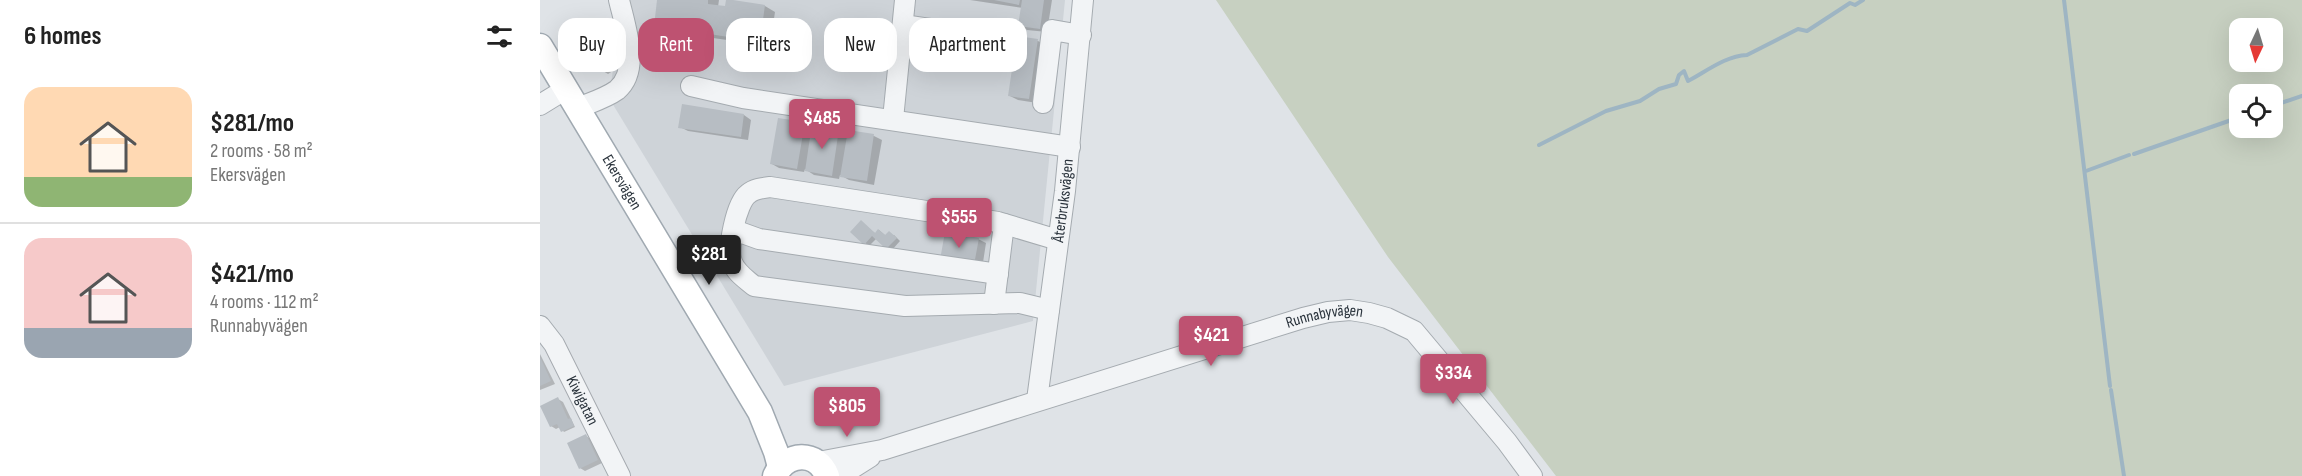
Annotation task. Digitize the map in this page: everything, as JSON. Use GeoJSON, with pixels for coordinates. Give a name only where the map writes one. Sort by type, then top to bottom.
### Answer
{"type":"FeatureCollection","features":[{"type":"Feature","properties":{"kind":"main road","name":"Ekersvägen"},"geometry":{"type":"LineString","coordinates":[[540,46],[760,411],[776,452],[776,473]]}},
{"type":"Feature","properties":{"kind":"main road","name":"Ekersvägen"},"geometry":{"type":"LineString","coordinates":[[760,411],[818,465]]}},
{"type":"Feature","properties":{"kind":"main road"},"geometry":{"type":"LineString","coordinates":[[776,473],[793,458],[818,465]]}},
{"type":"Feature","properties":{"kind":"street"},"geometry":{"type":"LineString","coordinates":[[540,105],[615,92],[626,82],[630,67],[628,42],[619,0]]}},
{"type":"Feature","properties":{"kind":"street","name":"Återbruksvägen"},"geometry":{"type":"LineString","coordinates":[[1037,400],[1070,147],[1083,0]]}},
{"type":"Feature","properties":{"kind":"street"},"geometry":{"type":"LineString","coordinates":[[893,119],[903,25],[902,2]]}},
{"type":"Feature","properties":{"kind":"street"},"geometry":{"type":"LineString","coordinates":[[903,25],[909,26]]}},
{"type":"Feature","properties":{"kind":"street"},"geometry":{"type":"LineString","coordinates":[[1043,103],[1052,30],[1081,34]]}},
{"type":"Feature","properties":{"kind":"street"},"geometry":{"type":"LineString","coordinates":[[692,86],[743,98],[1070,147]]}},
{"type":"Feature","properties":{"kind":"street"},"geometry":{"type":"LineString","coordinates":[[1049,310],[1020,303],[905,306],[754,286],[737,271],[731,260],[736,215],[743,198],[749,193],[770,187],[1005,224],[1059,240]]}},
{"type":"Feature","properties":{"kind":"street"},"geometry":{"type":"LineString","coordinates":[[994,304],[1005,224]]}},
{"type":"Feature","properties":{"kind":"street"},"geometry":{"type":"LineString","coordinates":[[734,230],[759,239],[998,274]]}},
{"type":"Feature","properties":{"kind":"street","name":"Runnabyvägen"},"geometry":{"type":"LineString","coordinates":[[818,465],[882,450],[1303,318],[1350,310],[1369,313],[1414,331],[1507,442],[1532,476]]}},
{"type":"Feature","properties":{"kind":"street","name":"Kiwigatan"},"geometry":{"type":"LineString","coordinates":[[540,326],[554,344],[620,476]]}},
{"type":"Feature","properties":{"kind":"street","name":"Runnabyvägen"},"geometry":{"type":"LineString","coordinates":[[840,476],[882,450]]}},
{"type":"Feature","properties":{"kind":"shaded area"},"geometry":{"type":"Polygon","coordinates":[[[623,0],[1065,0],[1033,321],[784,386],[609,98],[613,72],[626,72],[626,18],[620,18],[623,0]]]}},
{"type":"Feature","properties":{"kind":"green space"},"geometry":{"type":"Polygon","coordinates":[[[1216,0],[2302,0],[2302,476],[1556,476],[1388,257],[1216,0]]]}},
{"type":"Feature","properties":{"kind":"building"},"geometry":{"type":"Polygon","coordinates":[[[657,0],[708,0],[708,4],[725,6],[726,0],[733,0],[765,5],[763,18],[726,18],[726,37],[714,35],[714,18],[655,18],[657,0]]]}},
{"type":"Feature","properties":{"kind":"building"},"geometry":{"type":"Polygon","coordinates":[[[994,0],[1020,0],[1019,5],[994,0]]]}},
{"type":"Feature","properties":{"kind":"building"},"geometry":{"type":"Polygon","coordinates":[[[1022,0],[1044,0],[1040,29],[1027,27],[1027,18],[1019,18],[1022,0]]]}},
{"type":"Feature","properties":{"kind":"building"},"geometry":{"type":"Polygon","coordinates":[[[1027,37],[1038,39],[1029,99],[1008,96],[1012,72],[1027,72],[1027,37]]]}},
{"type":"Feature","properties":{"kind":"building"},"geometry":{"type":"Polygon","coordinates":[[[682,104],[744,114],[741,137],[678,128],[682,104]]]}},
{"type":"Feature","properties":{"kind":"building"},"geometry":{"type":"Polygon","coordinates":[[[778,118],[805,122],[797,169],[770,164],[778,118]]]}},
{"type":"Feature","properties":{"kind":"building"},"geometry":{"type":"Polygon","coordinates":[[[812,124],[839,129],[832,176],[805,171],[812,124]]]}},
{"type":"Feature","properties":{"kind":"building"},"geometry":{"type":"Polygon","coordinates":[[[848,130],[874,134],[867,181],[840,177],[848,130]]]}},
{"type":"Feature","properties":{"kind":"building"},"geometry":{"type":"Polygon","coordinates":[[[861,220],[875,233],[878,229],[885,235],[889,231],[897,238],[886,249],[872,236],[864,245],[850,232],[861,220]]]}},
{"type":"Feature","properties":{"kind":"building"},"geometry":{"type":"Polygon","coordinates":[[[945,232],[979,238],[974,265],[940,260],[945,232]]]}},
{"type":"Feature","properties":{"kind":"building"},"geometry":{"type":"Polygon","coordinates":[[[540,357],[551,381],[540,386],[540,357]]]}},
{"type":"Feature","properties":{"kind":"building"},"geometry":{"type":"Polygon","coordinates":[[[558,397],[568,419],[571,418],[574,426],[561,432],[557,424],[550,427],[540,406],[558,397]]]}},
{"type":"Feature","properties":{"kind":"building"},"geometry":{"type":"Polygon","coordinates":[[[586,434],[598,460],[579,469],[567,443],[586,434]]]}},
{"type":"Feature","properties":{"kind":"waterway"},"geometry":{"type":"LineString","coordinates":[[1539,145],[1606,111],[1640,101],[1659,89],[1676,84],[1679,75],[1684,71],[1688,81],[1724,61],[1747,55],[1798,29],[1807,31],[1850,3],[1855,5],[1863,0]]}},
{"type":"Feature","properties":{"kind":"waterway"},"geometry":{"type":"LineString","coordinates":[[2064,0],[2110,386]]}},
{"type":"Feature","properties":{"kind":"waterway"},"geometry":{"type":"LineString","coordinates":[[2283,102],[2302,96]]}},
{"type":"Feature","properties":{"kind":"waterway"},"geometry":{"type":"LineString","coordinates":[[2134,154],[2229,121]]}},
{"type":"Feature","properties":{"kind":"waterway"},"geometry":{"type":"LineString","coordinates":[[2086,171],[2129,155]]}},
{"type":"Feature","properties":{"kind":"waterway"},"geometry":{"type":"LineString","coordinates":[[2111,390],[2124,476]]}}]}
